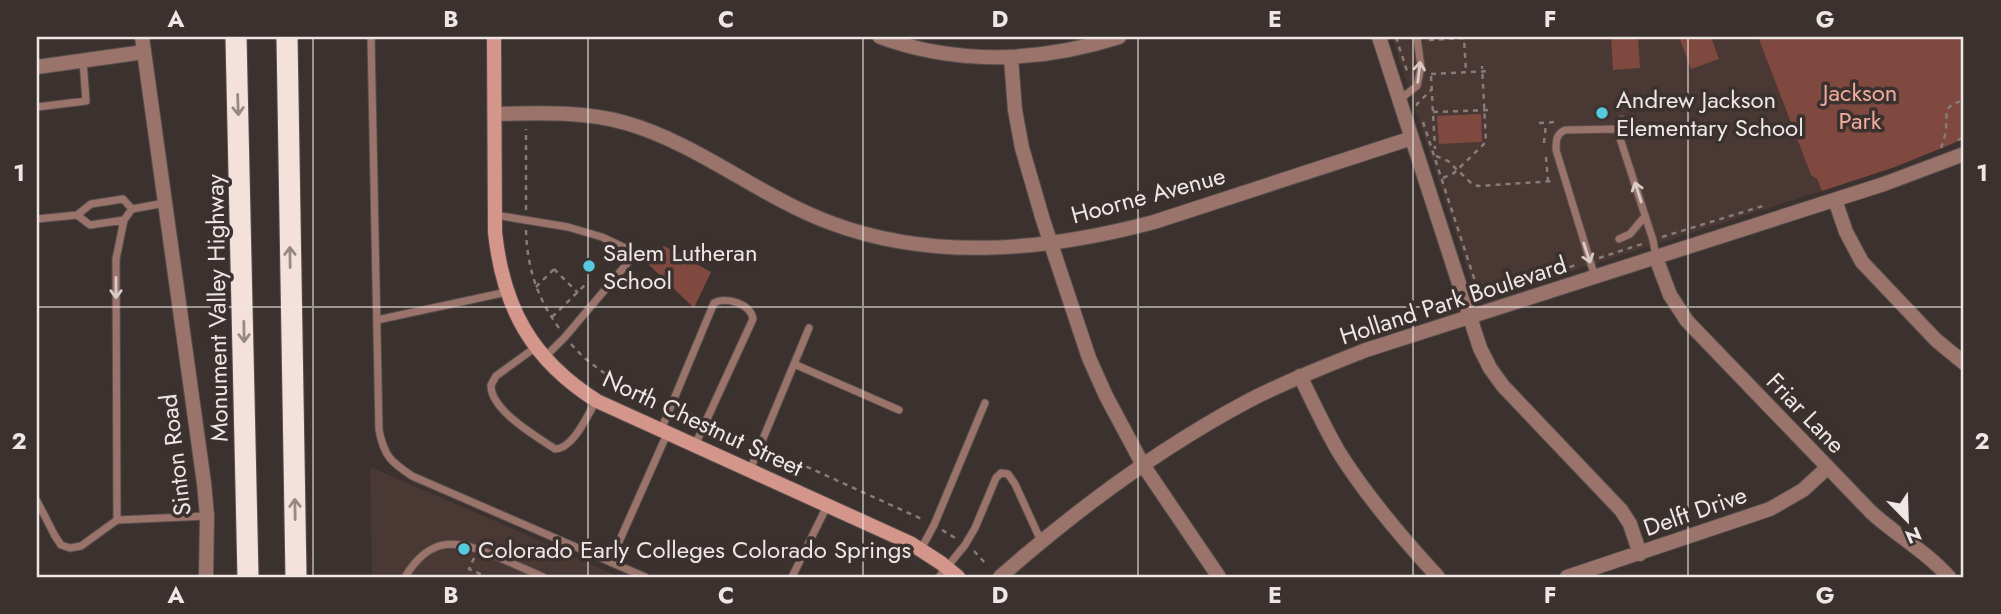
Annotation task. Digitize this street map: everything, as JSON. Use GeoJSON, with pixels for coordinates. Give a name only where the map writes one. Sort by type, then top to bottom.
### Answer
{"type":"FeatureCollection","features":[{"type":"Feature","properties":{"kind":"highway","name":"Monument Valley Highway"},"geometry":{"type":"LineString","coordinates":[[236,37],[248,577]]}},
{"type":"Feature","properties":{"kind":"highway"},"geometry":{"type":"LineString","coordinates":[[287,37],[296,577]]}},
{"type":"Feature","properties":{"kind":"main road","name":"North Chestnut Street"},"geometry":{"type":"LineString","coordinates":[[494,37],[495,215],[498,261],[507,292],[524,330],[540,352],[574,386],[597,401],[910,543],[948,574]]}},
{"type":"Feature","properties":{"kind":"street"},"geometry":{"type":"LineString","coordinates":[[880,37],[964,56],[1011,58],[1079,49],[1119,37]]}},
{"type":"Feature","properties":{"kind":"street"},"geometry":{"type":"LineString","coordinates":[[1379,37],[1480,348],[1496,377],[1621,510],[1630,524],[1640,554]]}},
{"type":"Feature","properties":{"kind":"street"},"geometry":{"type":"LineString","coordinates":[[37,67],[83,60],[143,44]]}},
{"type":"Feature","properties":{"kind":"street","name":"Sinton Road"},"geometry":{"type":"LineString","coordinates":[[143,44],[204,484],[207,516],[206,577]]}},
{"type":"Feature","properties":{"kind":"street"},"geometry":{"type":"LineString","coordinates":[[1011,58],[1022,148],[1089,358],[1143,465],[1219,577]]}},
{"type":"Feature","properties":{"kind":"street","name":"Hoorne Avenue"},"geometry":{"type":"LineString","coordinates":[[495,114],[553,113],[596,117],[627,124],[676,144],[800,211],[833,224],[878,238],[962,249],[1051,243],[1093,237],[1154,222],[1412,138]]}},
{"type":"Feature","properties":{"kind":"street","name":"Holland Park Boulevard"},"geometry":{"type":"LineString","coordinates":[[1000,577],[1079,510],[1143,465],[1228,413],[1300,376],[1366,350],[1897,180],[1964,154]]}},
{"type":"Feature","properties":{"kind":"street"},"geometry":{"type":"LineString","coordinates":[[1835,200],[1850,240],[1862,262],[1936,340],[1964,363]]}},
{"type":"Feature","properties":{"kind":"street","name":"Friar Lane"},"geometry":{"type":"LineString","coordinates":[[1656,258],[1670,295],[1686,321],[1879,519],[1938,564],[1950,577]]}},
{"type":"Feature","properties":{"kind":"street"},"geometry":{"type":"LineString","coordinates":[[1300,376],[1341,455],[1387,520],[1438,577]]}},
{"type":"Feature","properties":{"kind":"street","name":"Delft Drive"},"geometry":{"type":"LineString","coordinates":[[1567,577],[1770,509],[1803,490],[1827,468]]}},
{"type":"Feature","properties":{"kind":"lane"},"geometry":{"type":"LineString","coordinates":[[370,37],[379,430],[386,454],[394,464],[412,476],[645,577]]}},
{"type":"Feature","properties":{"kind":"lane"},"geometry":{"type":"LineString","coordinates":[[1399,100],[1417,86],[1421,67],[1417,37]]}},
{"type":"Feature","properties":{"kind":"lane"},"geometry":{"type":"LineString","coordinates":[[37,107],[86,101],[83,60]]}},
{"type":"Feature","properties":{"kind":"lane"},"geometry":{"type":"LineString","coordinates":[[1595,277],[1556,150],[1556,139],[1565,130],[1617,129],[1653,240],[1656,258]]}},
{"type":"Feature","properties":{"kind":"lane"},"geometry":{"type":"LineString","coordinates":[[37,219],[77,215],[91,204],[122,199],[132,209]]}},
{"type":"Feature","properties":{"kind":"lane"},"geometry":{"type":"LineString","coordinates":[[117,520],[116,260],[124,220],[132,209],[165,203]]}},
{"type":"Feature","properties":{"kind":"lane"},"geometry":{"type":"LineString","coordinates":[[77,215],[90,225],[124,220]]}},
{"type":"Feature","properties":{"kind":"lane"},"geometry":{"type":"LineString","coordinates":[[495,215],[568,227],[602,237],[636,253],[565,337],[496,376],[491,385],[494,399],[514,420],[555,449],[562,449],[569,444],[597,401]]}},
{"type":"Feature","properties":{"kind":"lane"},"geometry":{"type":"LineString","coordinates":[[1619,239],[1630,234],[1645,216]]}},
{"type":"Feature","properties":{"kind":"lane"},"geometry":{"type":"LineString","coordinates":[[377,320],[507,292]]}},
{"type":"Feature","properties":{"kind":"lane"},"geometry":{"type":"LineString","coordinates":[[610,562],[714,303],[726,300],[749,308],[752,319],[695,445]]}},
{"type":"Feature","properties":{"kind":"lane"},"geometry":{"type":"LineString","coordinates":[[750,470],[809,328]]}},
{"type":"Feature","properties":{"kind":"lane"},"geometry":{"type":"LineString","coordinates":[[794,364],[899,411]]}},
{"type":"Feature","properties":{"kind":"lane"},"geometry":{"type":"LineString","coordinates":[[920,550],[934,525],[985,403]]}},
{"type":"Feature","properties":{"kind":"lane"},"geometry":{"type":"LineString","coordinates":[[948,574],[975,528],[996,478],[1001,473],[1008,474],[1015,484],[1041,541]]}},
{"type":"Feature","properties":{"kind":"lane"},"geometry":{"type":"LineString","coordinates":[[37,501],[54,536],[61,545],[70,548],[81,546],[117,520],[207,516]]}},
{"type":"Feature","properties":{"kind":"lane"},"geometry":{"type":"LineString","coordinates":[[792,577],[827,506]]}},
{"type":"Feature","properties":{"kind":"lane"},"geometry":{"type":"LineString","coordinates":[[405,577],[419,557],[438,546],[459,544],[478,548],[543,577]]}},
{"type":"Feature","properties":{"kind":"path"},"geometry":{"type":"LineString","coordinates":[[1396,37],[1475,281],[1483,290],[1493,292],[1773,203]]}},
{"type":"Feature","properties":{"kind":"path"},"geometry":{"type":"LineString","coordinates":[[1429,37],[1429,40],[1464,38],[1466,72]]}},
{"type":"Feature","properties":{"kind":"path"},"geometry":{"type":"LineString","coordinates":[[1443,178],[1486,142],[1482,66]]}},
{"type":"Feature","properties":{"kind":"path"},"geometry":{"type":"LineString","coordinates":[[1435,155],[1431,74],[1489,71]]}},
{"type":"Feature","properties":{"kind":"path"},"geometry":{"type":"LineString","coordinates":[[1417,104],[1432,89]]}},
{"type":"Feature","properties":{"kind":"path"},"geometry":{"type":"LineString","coordinates":[[1964,101],[1954,103],[1948,108],[1941,148],[1964,137]]}},
{"type":"Feature","properties":{"kind":"path"},"geometry":{"type":"LineString","coordinates":[[1433,112],[1491,110]]}},
{"type":"Feature","properties":{"kind":"path"},"geometry":{"type":"LineString","coordinates":[[1612,118],[1626,117],[1630,130]]}},
{"type":"Feature","properties":{"kind":"path"},"geometry":{"type":"LineString","coordinates":[[1539,124],[1559,122]]}},
{"type":"Feature","properties":{"kind":"path"},"geometry":{"type":"LineString","coordinates":[[1435,155],[1448,161],[1471,183],[1478,186],[1565,180]]}},
{"type":"Feature","properties":{"kind":"path"},"geometry":{"type":"LineString","coordinates":[[536,288],[555,268],[578,293]]}},
{"type":"Feature","properties":{"kind":"path"},"geometry":{"type":"LineString","coordinates":[[551,318],[587,283]]}},
{"type":"Feature","properties":{"kind":"path"},"geometry":{"type":"LineString","coordinates":[[478,548],[469,569],[487,577]]}},
{"type":"Feature","properties":{"kind":"shaded area","name":"Andrew Jackson Elementary School"},"geometry":{"type":"Polygon","coordinates":[[[1392,37],[1758,37],[1811,175],[1817,179],[1822,191],[1485,299],[1479,298],[1392,37]]]}},
{"type":"Feature","properties":{"kind":"shaded area","name":"Colorado Early Colleges Colorado Springs"},"geometry":{"type":"Polygon","coordinates":[[[370,467],[493,520],[619,577],[372,577],[370,467]]]}},
{"type":"Feature","properties":{"kind":"green space"},"geometry":{"type":"Polygon","coordinates":[[[1611,37],[1638,37],[1640,68],[1613,70],[1611,37]]]}},
{"type":"Feature","properties":{"kind":"green space"},"geometry":{"type":"Polygon","coordinates":[[[1679,37],[1711,37],[1719,59],[1691,69],[1679,37]]]}},
{"type":"Feature","properties":{"kind":"green space","name":"Jackson Park"},"geometry":{"type":"Polygon","coordinates":[[[1758,37],[1964,37],[1964,139],[1895,167],[1822,191],[1817,179],[1811,175],[1758,37]]]}},
{"type":"Feature","properties":{"kind":"green space"},"geometry":{"type":"Polygon","coordinates":[[[1481,114],[1482,142],[1439,144],[1437,116],[1481,114]]]}},
{"type":"Feature","properties":{"kind":"green space"},"geometry":{"type":"Polygon","coordinates":[[[664,246],[711,272],[694,308],[648,264],[664,246]]]}},
{"type":"Feature","properties":{"kind":"place","name":"Andrew Jackson Elementary School"},"geometry":{"type":"Point","coordinates":[1602,113]}},
{"type":"Feature","properties":{"kind":"place","name":"Salem Lutheran School"},"geometry":{"type":"Point","coordinates":[589,266]}},
{"type":"Feature","properties":{"kind":"place","name":"Colorado Early Colleges Colorado Springs"},"geometry":{"type":"Point","coordinates":[464,549]}}]}
